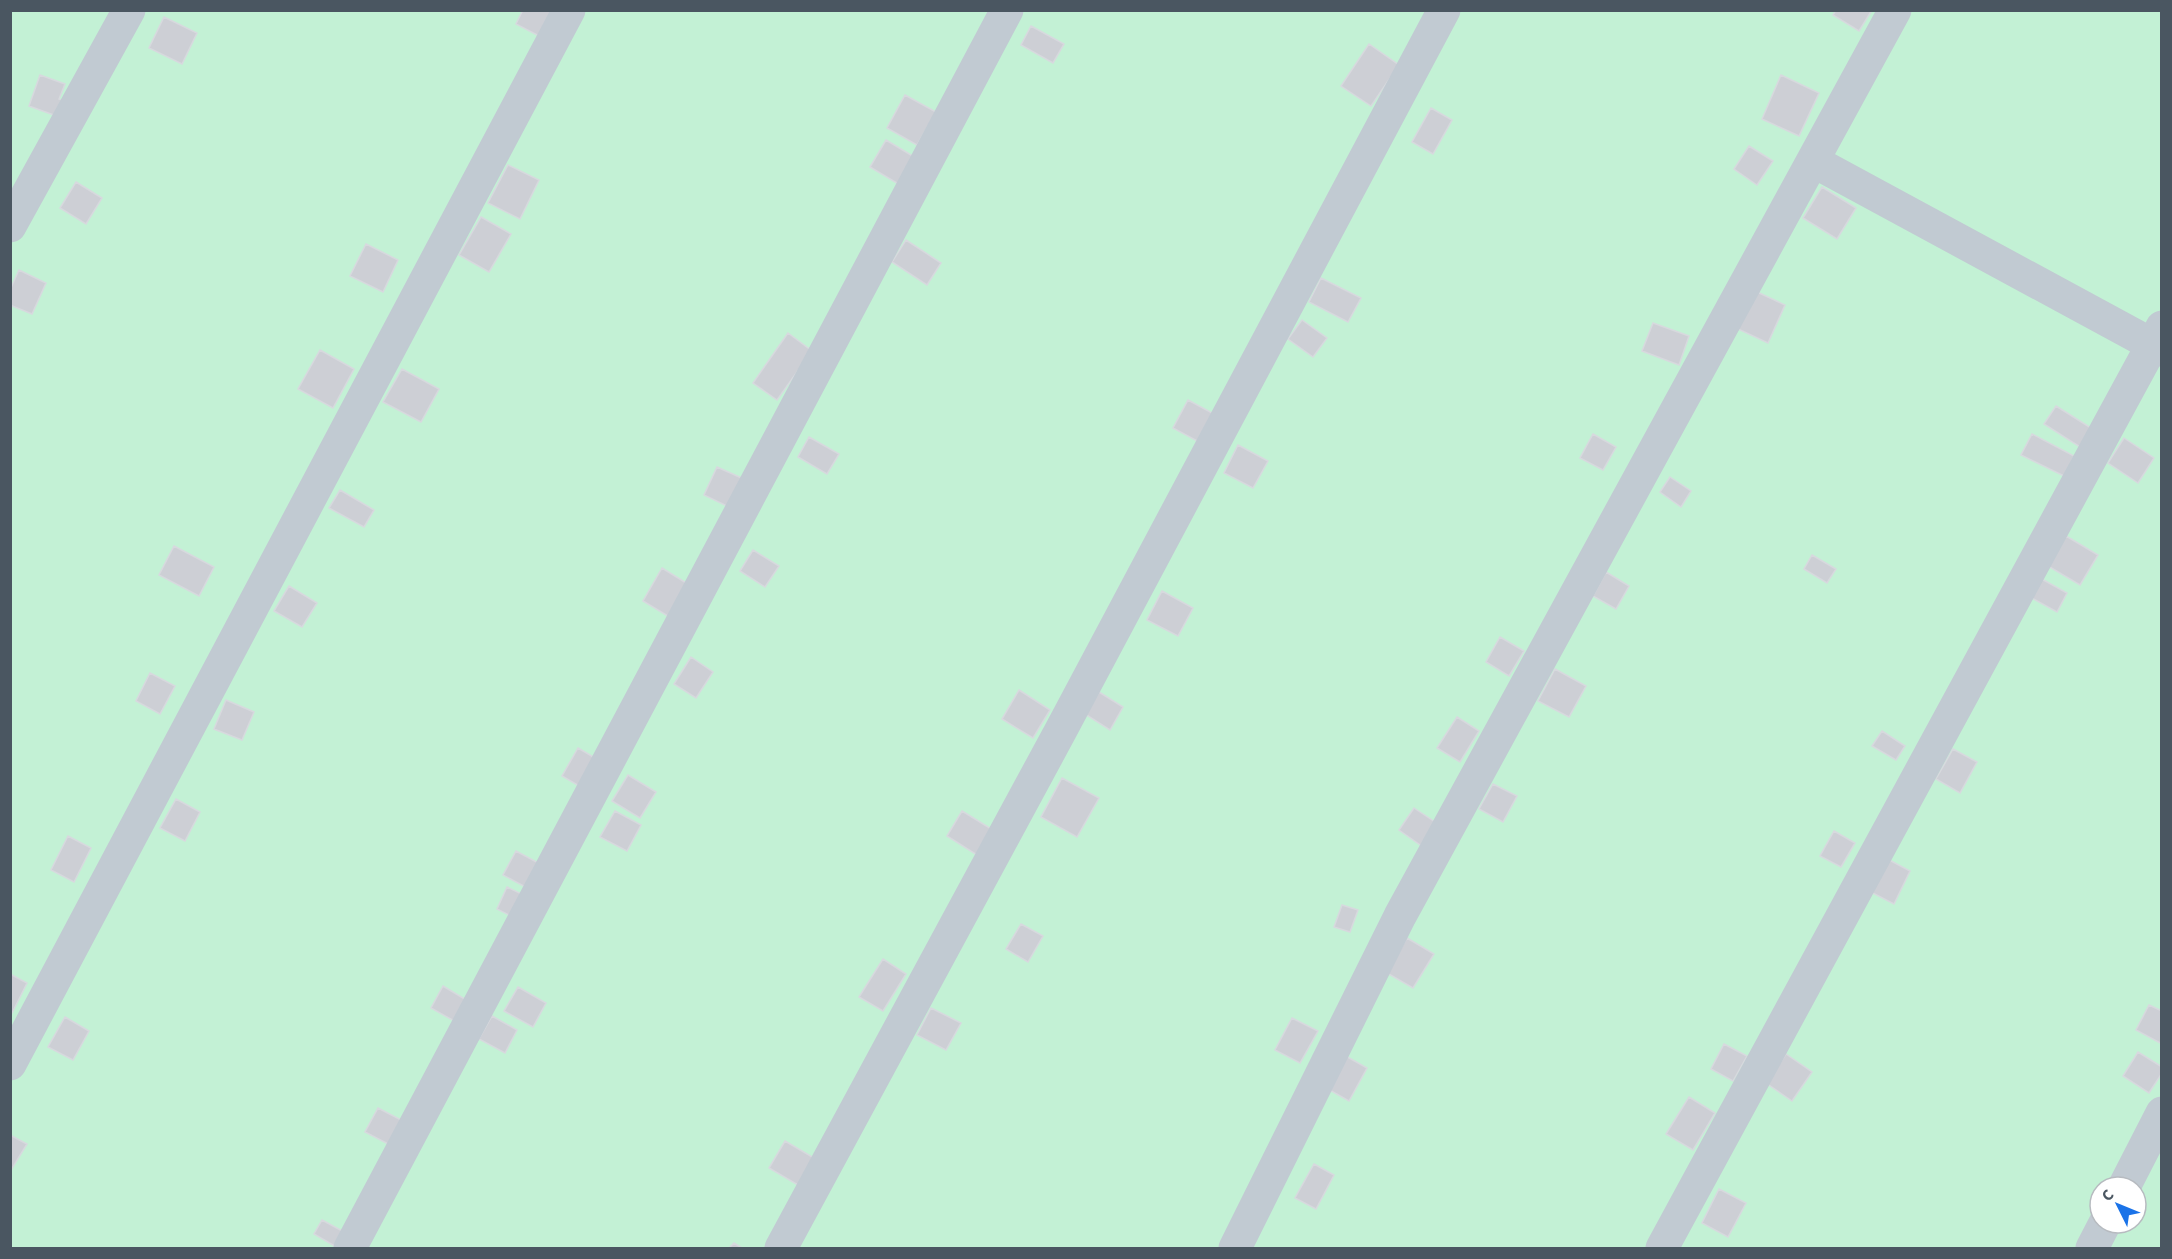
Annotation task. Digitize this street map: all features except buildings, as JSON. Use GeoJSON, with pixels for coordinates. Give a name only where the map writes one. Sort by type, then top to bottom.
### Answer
{"type":"FeatureCollection","features":[{"type":"Feature","properties":{"kind":"lane"},"geometry":{"type":"LineString","coordinates":[[10,226],[129,10]]}},
{"type":"Feature","properties":{"kind":"lane"},"geometry":{"type":"LineString","coordinates":[[10,1064],[569,10]]}},
{"type":"Feature","properties":{"kind":"lane"},"geometry":{"type":"LineString","coordinates":[[350,1248],[1007,10]]}},
{"type":"Feature","properties":{"kind":"lane"},"geometry":{"type":"LineString","coordinates":[[781,1248],[1067,720],[1444,10]]}},
{"type":"Feature","properties":{"kind":"lane"},"geometry":{"type":"LineString","coordinates":[[1235,1248],[1400,916],[1895,10]]}},
{"type":"Feature","properties":{"kind":"lane"},"geometry":{"type":"LineString","coordinates":[[1662,1248],[2158,341],[1813,161]]}},
{"type":"Feature","properties":{"kind":"lane"},"geometry":{"type":"LineString","coordinates":[[2130,1175],[2162,1113]]}},
{"type":"Feature","properties":{"kind":"green space"},"geometry":{"type":"Polygon","coordinates":[[[10,11],[2161,11],[2161,1248],[11,1248],[10,11]]]}}]}
